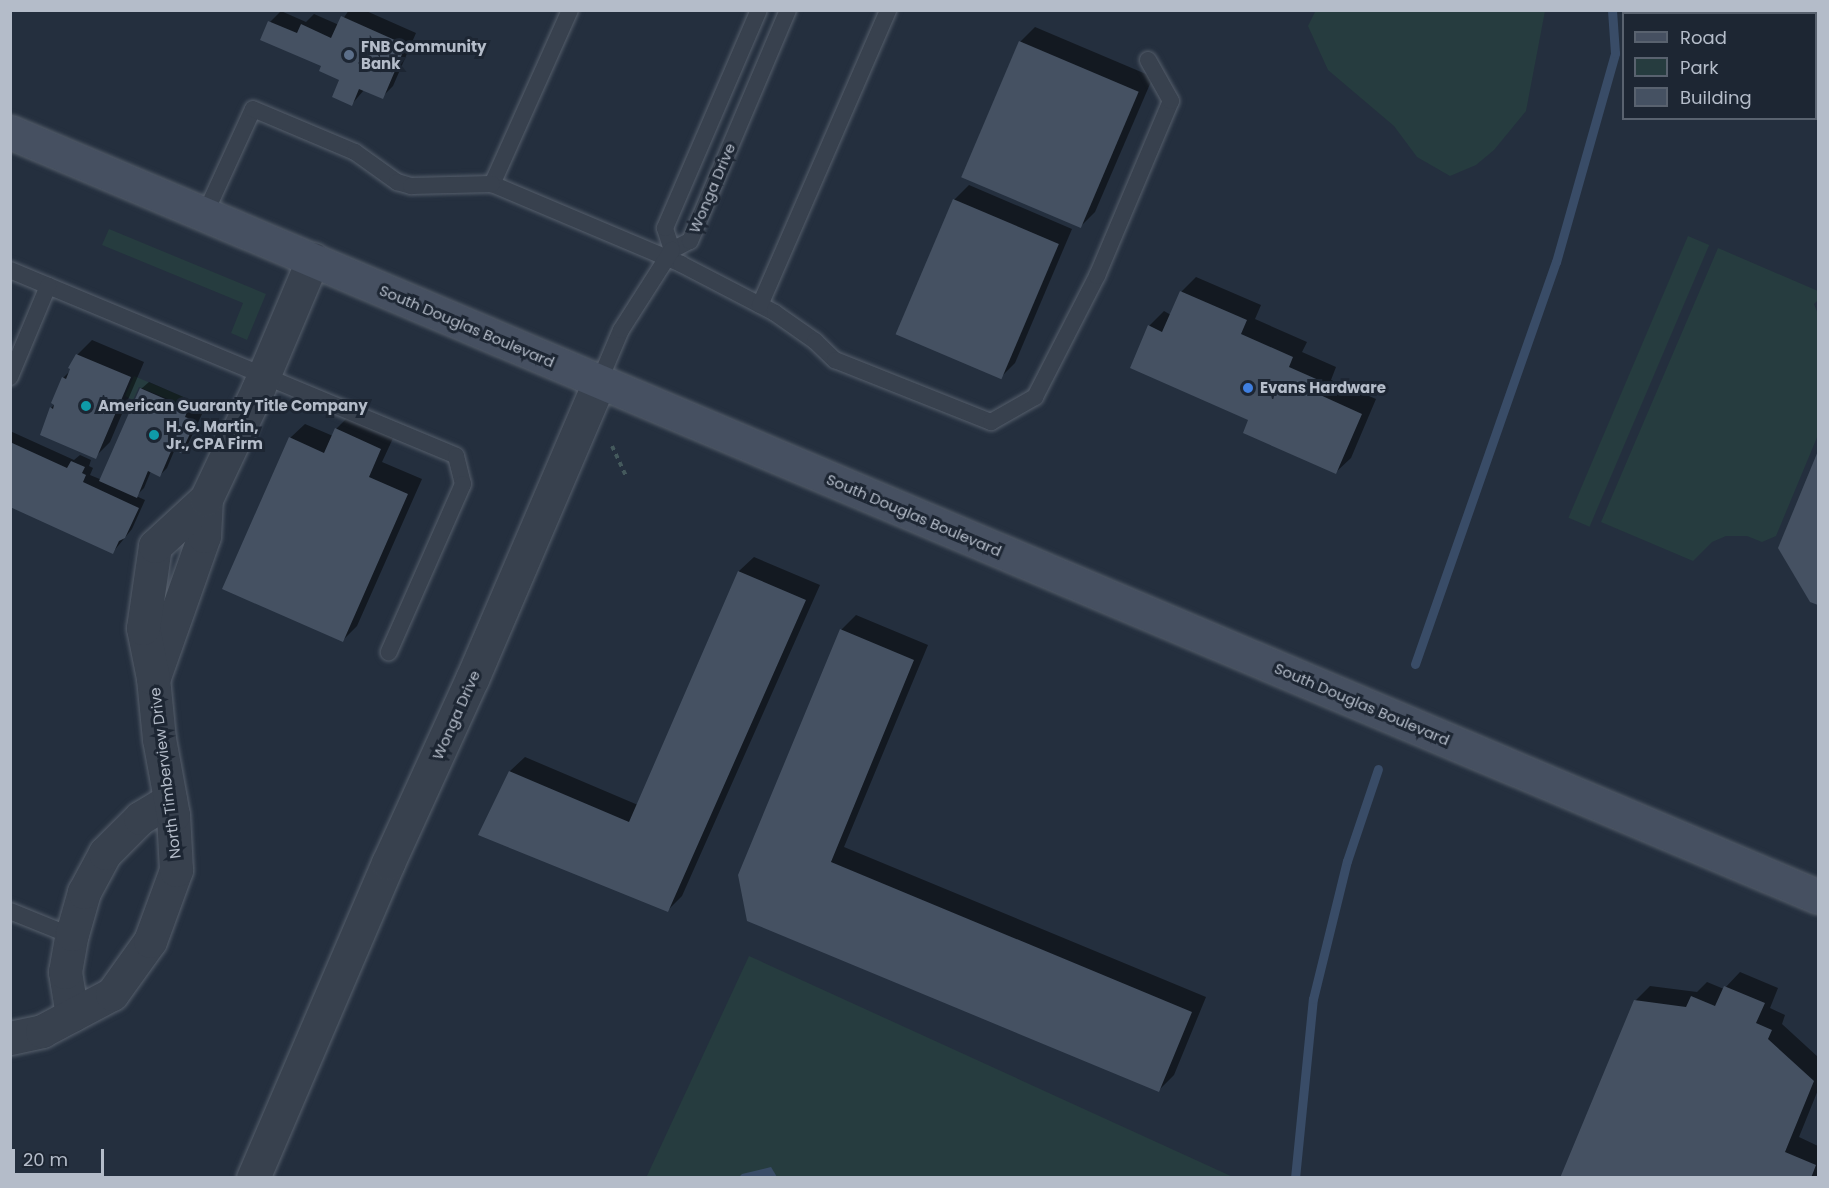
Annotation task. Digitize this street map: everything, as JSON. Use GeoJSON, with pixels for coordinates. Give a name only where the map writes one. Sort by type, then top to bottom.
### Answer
{"type":"FeatureCollection","features":[{"type":"Feature","properties":{"kind":"main road","name":"South Douglas Boulevard"},"geometry":{"type":"LineString","coordinates":[[10,132],[1818,897]]}},
{"type":"Feature","properties":{"kind":"street","name":"North Timberview Drive"},"geometry":{"type":"LineString","coordinates":[[153,678],[204,536],[206,499],[264,375],[313,259]]}},
{"type":"Feature","properties":{"kind":"street","name":"Wonga Drive"},"geometry":{"type":"LineString","coordinates":[[253,1178],[388,863],[472,679],[599,382]]}},
{"type":"Feature","properties":{"kind":"street","name":"North Timberview Drive"},"geometry":{"type":"LineString","coordinates":[[72,1015],[112,994],[150,941],[176,870],[170,800],[159,739],[153,678],[143,628],[155,546],[206,499]]}},
{"type":"Feature","properties":{"kind":"street"},"geometry":{"type":"LineString","coordinates":[[10,1038],[42,1031],[72,1015],[65,972],[84,892],[105,853],[140,818],[170,800]]}},
{"type":"Feature","properties":{"kind":"lane"},"geometry":{"type":"LineString","coordinates":[[492,184],[570,10]]}},
{"type":"Feature","properties":{"kind":"lane","name":"Wonga Drive"},"geometry":{"type":"LineString","coordinates":[[670,254],[665,228],[759,10]]}},
{"type":"Feature","properties":{"kind":"lane","name":"Wonga Drive"},"geometry":{"type":"LineString","coordinates":[[599,382],[621,330],[670,254],[690,241],[788,10]]}},
{"type":"Feature","properties":{"kind":"lane"},"geometry":{"type":"LineString","coordinates":[[760,305],[888,10]]}},
{"type":"Feature","properties":{"kind":"lane"},"geometry":{"type":"LineString","coordinates":[[205,214],[253,109],[355,152],[398,182],[411,186],[492,184],[670,254],[760,305],[815,341],[835,360],[991,422],[1035,397],[1097,276],[1171,101],[1148,60]]}},
{"type":"Feature","properties":{"kind":"lane"},"geometry":{"type":"LineString","coordinates":[[10,270],[456,456],[464,484],[389,652]]}},
{"type":"Feature","properties":{"kind":"lane"},"geometry":{"type":"LineString","coordinates":[[10,377],[48,286]]}},
{"type":"Feature","properties":{"kind":"lane"},"geometry":{"type":"LineString","coordinates":[[10,911],[72,936]]}},
{"type":"Feature","properties":{"kind":"path"},"geometry":{"type":"LineString","coordinates":[[612,446],[627,478]]}},
{"type":"Feature","properties":{"kind":"green space"},"geometry":{"type":"Polygon","coordinates":[[[1316,10],[1545,11],[1526,111],[1494,150],[1476,165],[1450,176],[1417,157],[1394,126],[1328,70],[1308,26],[1316,10]]]}},
{"type":"Feature","properties":{"kind":"green space"},"geometry":{"type":"Polygon","coordinates":[[[109,229],[266,294],[247,340],[231,333],[243,303],[102,245],[109,229]]]}},
{"type":"Feature","properties":{"kind":"green space"},"geometry":{"type":"Polygon","coordinates":[[[1688,236],[1709,245],[1590,527],[1568,518],[1688,236]]]}},
{"type":"Feature","properties":{"kind":"green space"},"geometry":{"type":"Polygon","coordinates":[[[1718,248],[1818,291],[1818,300],[1814,304],[1818,314],[1818,435],[1776,536],[1762,542],[1747,536],[1726,536],[1712,542],[1693,561],[1601,522],[1718,248]]]}},
{"type":"Feature","properties":{"kind":"green space"},"geometry":{"type":"Polygon","coordinates":[[[134,376],[188,399],[185,406],[139,387],[133,400],[125,396],[134,376]]]}},
{"type":"Feature","properties":{"kind":"green space"},"geometry":{"type":"Polygon","coordinates":[[[749,956],[1233,1177],[646,1178],[749,956]]]}},
{"type":"Feature","properties":{"kind":"water"},"geometry":{"type":"Polygon","coordinates":[[[771,1167],[777,1177],[739,1177],[742,1174],[771,1167]]]}},
{"type":"Feature","properties":{"kind":"building","name":"FNB Community Bank"},"geometry":{"type":"Polygon","coordinates":[[[341,16],[406,45],[383,99],[359,89],[352,106],[332,97],[339,80],[319,71],[321,66],[260,40],[268,21],[297,33],[301,24],[331,38],[341,16]]]}},
{"type":"Feature","properties":{"kind":"building"},"geometry":{"type":"Polygon","coordinates":[[[1019,41],[1139,92],[1081,228],[961,177],[1019,41]]]}},
{"type":"Feature","properties":{"kind":"building"},"geometry":{"type":"Polygon","coordinates":[[[953,199],[1059,244],[1001,379],[896,334],[953,199]]]}},
{"type":"Feature","properties":{"kind":"building","name":"Evans Hardware"},"geometry":{"type":"Polygon","coordinates":[[[1180,291],[1247,320],[1241,334],[1293,357],[1289,367],[1323,382],[1318,394],[1362,414],[1336,474],[1243,433],[1248,420],[1130,368],[1148,325],[1162,332],[1180,291]]]}},
{"type":"Feature","properties":{"kind":"building","name":"American Guaranty Title Company"},"geometry":{"type":"Polygon","coordinates":[[[76,354],[131,377],[96,459],[40,435],[50,407],[53,409],[54,405],[51,403],[62,377],[66,379],[70,369],[68,368],[76,354]]]}},
{"type":"Feature","properties":{"kind":"building","name":"H. G. Martin, Jr., CPA Firm"},"geometry":{"type":"Polygon","coordinates":[[[140,388],[188,409],[185,417],[196,421],[181,453],[172,449],[160,477],[148,471],[137,498],[99,481],[140,388]]]}},
{"type":"Feature","properties":{"kind":"building"},"geometry":{"type":"Polygon","coordinates":[[[335,428],[381,449],[369,477],[408,494],[343,642],[222,589],[289,437],[324,453],[335,428]]]}},
{"type":"Feature","properties":{"kind":"building"},"geometry":{"type":"Polygon","coordinates":[[[10,442],[67,468],[71,461],[85,467],[82,473],[86,475],[83,482],[139,508],[125,538],[119,541],[113,554],[10,507],[10,442]]]}},
{"type":"Feature","properties":{"kind":"building"},"geometry":{"type":"Polygon","coordinates":[[[1818,451],[1818,605],[1810,602],[1778,548],[1818,451]]]}},
{"type":"Feature","properties":{"kind":"building"},"geometry":{"type":"Polygon","coordinates":[[[738,571],[806,600],[668,912],[478,835],[509,771],[629,822],[738,571]]]}},
{"type":"Feature","properties":{"kind":"building"},"geometry":{"type":"Polygon","coordinates":[[[840,629],[914,660],[831,862],[1192,1012],[1159,1092],[747,921],[738,875],[840,629]]]}},
{"type":"Feature","properties":{"kind":"building"},"geometry":{"type":"Polygon","coordinates":[[[1724,986],[1765,1003],[1756,1023],[1772,1030],[1768,1039],[1814,1081],[1785,1152],[1816,1165],[1811,1178],[1560,1178],[1634,1000],[1686,1007],[1691,996],[1715,1006],[1724,986]]]}},
{"type":"Feature","properties":{"kind":"waterway"},"geometry":{"type":"LineString","coordinates":[[1415,664],[1556,262],[1615,53],[1612,10]]}},
{"type":"Feature","properties":{"kind":"waterway"},"geometry":{"type":"LineString","coordinates":[[1295,1178],[1313,999],[1347,861],[1378,769]]}},
{"type":"Feature","properties":{"kind":"place","name":"FNB Community Bank"},"geometry":{"type":"Point","coordinates":[349,55]}},
{"type":"Feature","properties":{"kind":"place","name":"Evans Hardware"},"geometry":{"type":"Point","coordinates":[1248,388]}},
{"type":"Feature","properties":{"kind":"place","name":"American Guaranty Title Company"},"geometry":{"type":"Point","coordinates":[86,406]}},
{"type":"Feature","properties":{"kind":"place","name":"H. G. Martin, Jr., CPA Firm"},"geometry":{"type":"Point","coordinates":[154,435]}}]}
